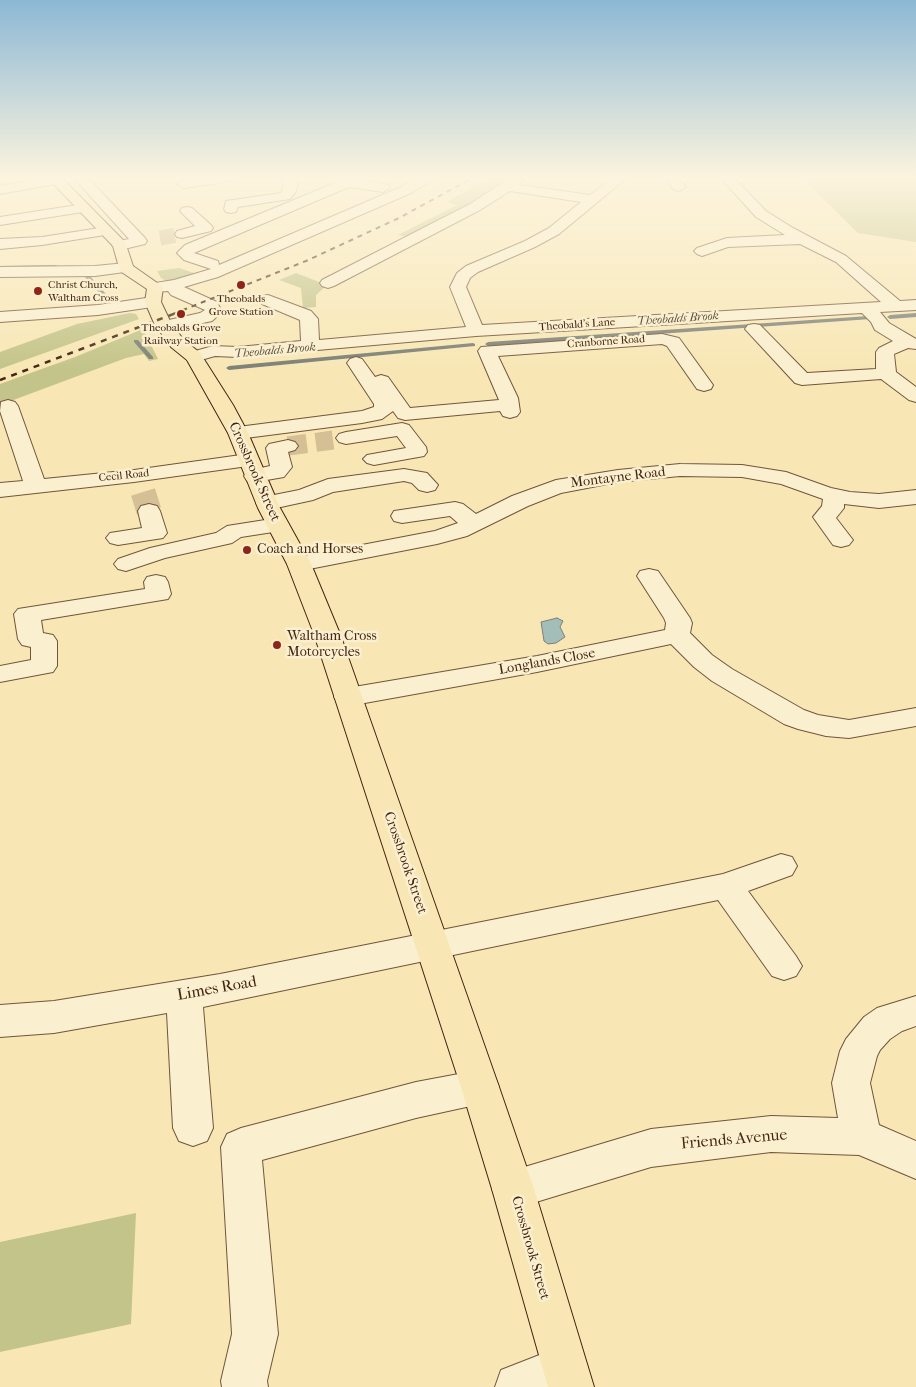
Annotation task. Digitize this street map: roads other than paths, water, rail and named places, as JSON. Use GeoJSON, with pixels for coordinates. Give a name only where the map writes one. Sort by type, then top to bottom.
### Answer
{"type":"FeatureCollection","features":[{"type":"Feature","properties":{"kind":"main road"},"geometry":{"type":"LineString","coordinates":[[116,241],[120,245],[126,268],[154,294]]}},
{"type":"Feature","properties":{"kind":"main road","name":"Crossbrook Street"},"geometry":{"type":"LineString","coordinates":[[154,294],[166,326],[178,343],[194,357],[257,480],[299,564],[327,634],[480,1087],[513,1189],[568,1378]]}},
{"type":"Feature","properties":{"kind":"street"},"geometry":{"type":"LineString","coordinates":[[0,244],[44,241]]}},
{"type":"Feature","properties":{"kind":"street"},"geometry":{"type":"LineString","coordinates":[[120,245],[142,241]]}},
{"type":"Feature","properties":{"kind":"street"},"geometry":{"type":"LineString","coordinates":[[208,241],[185,252],[189,257],[212,264]]}},
{"type":"Feature","properties":{"kind":"street"},"geometry":{"type":"LineString","coordinates":[[0,317],[66,318],[98,310],[154,294],[175,285],[212,274],[283,241]]}},
{"type":"Feature","properties":{"kind":"street"},"geometry":{"type":"LineString","coordinates":[[328,283],[411,241]]}},
{"type":"Feature","properties":{"kind":"street"},"geometry":{"type":"LineString","coordinates":[[476,331],[454,278],[537,241]]}},
{"type":"Feature","properties":{"kind":"street"},"geometry":{"type":"LineString","coordinates":[[702,251],[727,243],[761,241]]}},
{"type":"Feature","properties":{"kind":"street"},"geometry":{"type":"LineString","coordinates":[[807,241],[841,259],[895,305]]}},
{"type":"Feature","properties":{"kind":"street"},"geometry":{"type":"LineString","coordinates":[[0,272],[88,271],[126,268]]}},
{"type":"Feature","properties":{"kind":"street"},"geometry":{"type":"LineString","coordinates":[[166,326],[206,317],[214,312],[211,306],[178,292],[175,285]]}},
{"type":"Feature","properties":{"kind":"street"},"geometry":{"type":"LineString","coordinates":[[268,300],[305,314],[309,319],[310,345]]}},
{"type":"Feature","properties":{"kind":"street","name":"Theobald's Lane"},"geometry":{"type":"LineString","coordinates":[[194,357],[214,359],[227,357],[238,352],[476,331],[575,336],[873,314],[895,305],[916,305]]}},
{"type":"Feature","properties":{"kind":"street"},"geometry":{"type":"LineString","coordinates":[[873,314],[882,326],[911,343]]}},
{"type":"Feature","properties":{"kind":"street"},"geometry":{"type":"LineString","coordinates":[[754,329],[802,379],[883,372],[916,396]]}},
{"type":"Feature","properties":{"kind":"street","name":"Cranborne Road"},"geometry":{"type":"LineString","coordinates":[[257,480],[384,410],[384,404],[364,366],[409,420],[509,408],[508,398],[486,351],[575,336],[662,339],[673,342],[704,385]]}},
{"type":"Feature","properties":{"kind":"street"},"geometry":{"type":"LineString","coordinates":[[823,394],[892,388],[883,372],[885,352],[911,343]]}},
{"type":"Feature","properties":{"kind":"street"},"geometry":{"type":"LineString","coordinates":[[8,406],[35,485]]}},
{"type":"Feature","properties":{"kind":"street"},"geometry":{"type":"LineString","coordinates":[[333,440],[402,430],[416,447],[417,452],[374,458]]}},
{"type":"Feature","properties":{"kind":"street"},"geometry":{"type":"LineString","coordinates":[[126,564],[158,552],[224,538],[235,531],[257,480],[276,472],[281,467],[276,448],[288,446]]}},
{"type":"Feature","properties":{"kind":"street","name":"Montayne Road"},"geometry":{"type":"LineString","coordinates":[[299,564],[412,543],[459,531],[520,501],[556,487],[592,479],[649,472],[712,469],[766,474],[794,480],[834,496],[871,501],[916,497]]}},
{"type":"Feature","properties":{"kind":"street"},"geometry":{"type":"LineString","coordinates":[[257,480],[316,500],[328,486],[404,475],[419,478],[427,485]]}},
{"type":"Feature","properties":{"kind":"street","name":"Cecil Road"},"geometry":{"type":"LineString","coordinates":[[0,490],[35,485],[144,493],[257,480]]}},
{"type":"Feature","properties":{"kind":"street"},"geometry":{"type":"LineString","coordinates":[[118,538],[155,533],[144,493]]}},
{"type":"Feature","properties":{"kind":"street"},"geometry":{"type":"LineString","coordinates":[[834,496],[833,508],[824,517],[841,540]]}},
{"type":"Feature","properties":{"kind":"street"},"geometry":{"type":"LineString","coordinates":[[402,516],[455,509],[474,524]]}},
{"type":"Feature","properties":{"kind":"street"},"geometry":{"type":"LineString","coordinates":[[649,576],[677,618],[679,623],[677,635],[703,661],[722,675],[794,717],[826,727],[849,729],[916,717]]}},
{"type":"Feature","properties":{"kind":"street"},"geometry":{"type":"LineString","coordinates":[[0,674],[44,666],[44,642],[31,639],[27,614],[159,594],[156,582]]}},
{"type":"Feature","properties":{"kind":"street","name":"Longlands Close"},"geometry":{"type":"LineString","coordinates":[[348,697],[555,661],[677,635]]}},
{"type":"Feature","properties":{"kind":"street","name":"Limes Road"},"geometry":{"type":"LineString","coordinates":[[0,1022],[54,1017],[184,995],[433,946],[726,886],[781,866]]}},
{"type":"Feature","properties":{"kind":"street"},"geometry":{"type":"LineString","coordinates":[[726,886],[784,966]]}},
{"type":"Feature","properties":{"kind":"street"},"geometry":{"type":"LineString","coordinates":[[184,995],[193,1128]]}},
{"type":"Feature","properties":{"kind":"street"},"geometry":{"type":"LineString","coordinates":[[916,1011],[890,1019],[866,1039],[859,1051],[851,1083],[861,1137],[916,1160]]}},
{"type":"Feature","properties":{"kind":"street"},"geometry":{"type":"LineString","coordinates":[[245,1387],[244,1381],[255,1334],[241,1147],[416,1100],[480,1087]]}},
{"type":"Feature","properties":{"kind":"street","name":"Friends Avenue"},"geometry":{"type":"LineString","coordinates":[[513,1189],[604,1160],[659,1146],[771,1134],[861,1137]]}},
{"type":"Feature","properties":{"kind":"street"},"geometry":{"type":"LineString","coordinates":[[518,1387],[568,1378]]}},
{"type":"Feature","properties":{"kind":"water"},"geometry":{"type":"Polygon","coordinates":[[[557,618],[563,621],[560,627],[565,637],[556,643],[548,644],[544,641],[541,622],[557,618]]]}},
{"type":"Feature","properties":{"kind":"waterway","name":"Theobalds Brook"},"geometry":{"type":"LineString","coordinates":[[0,267],[55,266],[87,276],[111,303]]}},
{"type":"Feature","properties":{"kind":"waterway","name":"Theobalds Brook"},"geometry":{"type":"LineString","coordinates":[[890,317],[916,315]]}},
{"type":"Feature","properties":{"kind":"waterway","name":"Theobalds Brook"},"geometry":{"type":"LineString","coordinates":[[488,344],[869,318]]}},
{"type":"Feature","properties":{"kind":"waterway","name":"Theobalds Brook"},"geometry":{"type":"LineString","coordinates":[[136,341],[151,358]]}},
{"type":"Feature","properties":{"kind":"waterway","name":"Theobalds Brook"},"geometry":{"type":"LineString","coordinates":[[229,368],[473,345]]}},
{"type":"Feature","properties":{"kind":"tunnel"},"geometry":{"type":"LineString","coordinates":[[288,446],[333,440]]}},
{"type":"Feature","properties":{"kind":"tunnel"},"geometry":{"type":"LineString","coordinates":[[143,492],[149,511]]}},
{"type":"Feature","properties":{"kind":"railway"},"geometry":{"type":"LineString","coordinates":[[173,314],[306,261],[350,241]]}},
{"type":"Feature","properties":{"kind":"railway"},"geometry":{"type":"LineString","coordinates":[[0,380],[176,313]]}},
{"type":"Feature","properties":{"kind":"place","name":"Theobalds Grove Station"},"geometry":{"type":"Point","coordinates":[241,285]}},
{"type":"Feature","properties":{"kind":"place","name":"Christ Church, Waltham Cross"},"geometry":{"type":"Point","coordinates":[38,291]}},
{"type":"Feature","properties":{"kind":"place","name":"Theobalds Grove Railway Station"},"geometry":{"type":"Point","coordinates":[181,314]}},
{"type":"Feature","properties":{"kind":"place","name":"Coach and Horses"},"geometry":{"type":"Point","coordinates":[247,550]}},
{"type":"Feature","properties":{"kind":"place","name":"Waltham Cross Motorcycles"},"geometry":{"type":"Point","coordinates":[277,645]}}]}
